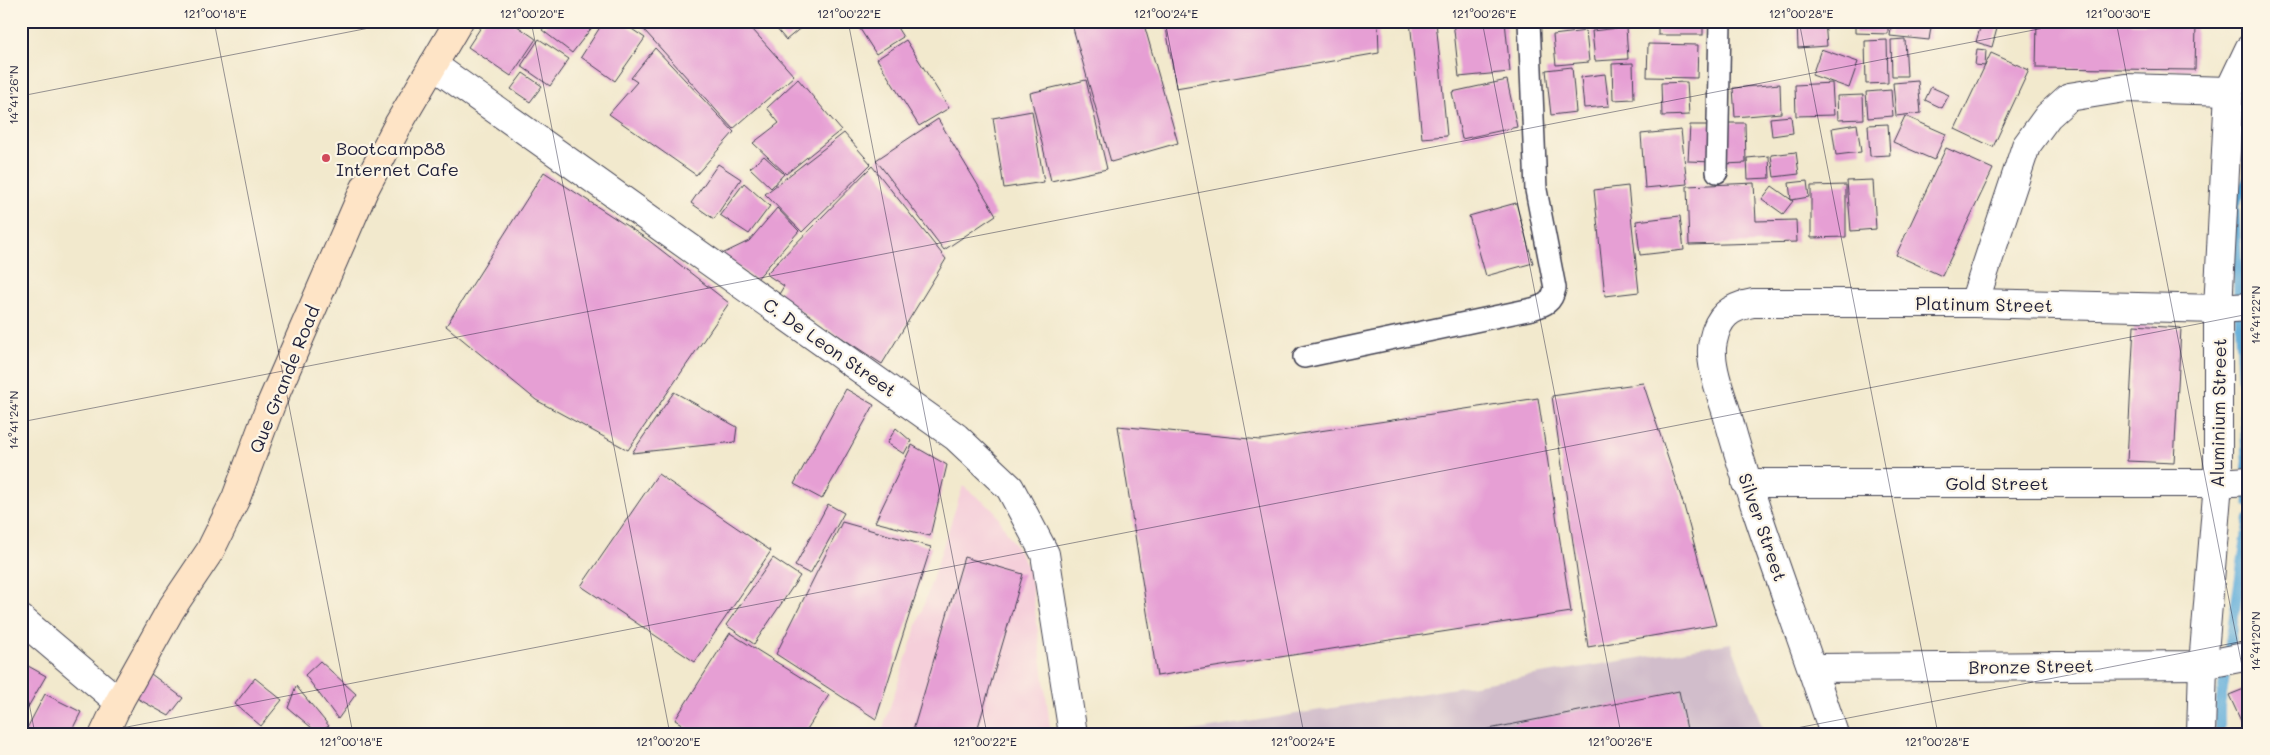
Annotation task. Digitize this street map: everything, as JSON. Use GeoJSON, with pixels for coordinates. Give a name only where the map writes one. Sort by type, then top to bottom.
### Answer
{"type":"FeatureCollection","features":[{"type":"Feature","properties":{"kind":"main road","name":"Que Grande Road"},"geometry":{"type":"LineString","coordinates":[[104,734],[119,702],[171,609],[210,551],[233,505],[271,404],[364,190],[399,123],[459,21]]}},
{"type":"Feature","properties":{"kind":"street"},"geometry":{"type":"LineString","coordinates":[[1974,303],[2026,146],[2048,116],[2069,97],[2125,88],[2229,91],[2249,49]]}},
{"type":"Feature","properties":{"kind":"street","name":"C. De Leon Street"},"geometry":{"type":"LineString","coordinates":[[433,65],[956,437],[1010,488],[1045,554],[1073,734]]}},
{"type":"Feature","properties":{"kind":"street","name":"Aluminium Street"},"geometry":{"type":"LineString","coordinates":[[2201,734],[2202,665],[2218,483],[2218,309],[2229,91]]}},
{"type":"Feature","properties":{"kind":"street","name":"Platinum Street"},"geometry":{"type":"LineString","coordinates":[[1722,317],[1736,306],[1753,303],[1974,303],[2218,309],[2249,307]]}},
{"type":"Feature","properties":{"kind":"street","name":"Silver Street"},"geometry":{"type":"LineString","coordinates":[[1722,317],[1712,341],[1714,366],[1746,483],[1813,668],[1834,734]]}},
{"type":"Feature","properties":{"kind":"street","name":"Gold Street"},"geometry":{"type":"LineString","coordinates":[[1746,483],[2218,483],[2249,481]]}},
{"type":"Feature","properties":{"kind":"street"},"geometry":{"type":"LineString","coordinates":[[21,619],[119,702]]}},
{"type":"Feature","properties":{"kind":"street","name":"Bronze Street"},"geometry":{"type":"LineString","coordinates":[[1813,668],[2202,665],[2249,656]]}},
{"type":"Feature","properties":{"kind":"lane"},"geometry":{"type":"LineString","coordinates":[[1304,358],[1548,304],[1555,288],[1536,190],[1529,21]]}},
{"type":"Feature","properties":{"kind":"lane"},"geometry":{"type":"LineString","coordinates":[[1717,172],[1720,21]]}},
{"type":"Feature","properties":{"kind":"shaded area"},"geometry":{"type":"Polygon","coordinates":[[[963,486],[994,510],[1030,571],[1051,734],[881,734],[963,486]]]}},
{"type":"Feature","properties":{"kind":"shaded area"},"geometry":{"type":"Polygon","coordinates":[[[1731,643],[1765,734],[1174,734],[1731,643]]]}},
{"type":"Feature","properties":{"kind":"building"},"geometry":{"type":"Polygon","coordinates":[[[485,21],[510,21],[536,39],[511,76],[468,47],[485,21]]]}},
{"type":"Feature","properties":{"kind":"building"},"geometry":{"type":"Polygon","coordinates":[[[549,21],[597,21],[572,53],[542,30],[549,21]]]}},
{"type":"Feature","properties":{"kind":"building"},"geometry":{"type":"Polygon","coordinates":[[[604,21],[620,21],[645,38],[615,81],[581,57],[604,21]]]}},
{"type":"Feature","properties":{"kind":"building"},"geometry":{"type":"Polygon","coordinates":[[[636,21],[745,21],[794,76],[733,129],[636,21]]]}},
{"type":"Feature","properties":{"kind":"building"},"geometry":{"type":"Polygon","coordinates":[[[770,21],[809,21],[786,40],[770,21]]]}},
{"type":"Feature","properties":{"kind":"building"},"geometry":{"type":"Polygon","coordinates":[[[855,21],[893,21],[903,37],[876,54],[855,21]]]}},
{"type":"Feature","properties":{"kind":"building"},"geometry":{"type":"Polygon","coordinates":[[[1071,21],[1143,21],[1178,143],[1111,162],[1071,21]]]}},
{"type":"Feature","properties":{"kind":"building"},"geometry":{"type":"Polygon","coordinates":[[[1165,21],[1378,21],[1379,53],[1176,88],[1165,21]]]}},
{"type":"Feature","properties":{"kind":"building"},"geometry":{"type":"Polygon","coordinates":[[[1410,21],[1436,21],[1447,136],[1422,138],[1410,21]]]}},
{"type":"Feature","properties":{"kind":"building"},"geometry":{"type":"Polygon","coordinates":[[[1453,21],[1505,21],[1510,72],[1459,77],[1453,21]]]}},
{"type":"Feature","properties":{"kind":"building"},"geometry":{"type":"Polygon","coordinates":[[[1564,21],[1630,21],[1630,25],[1597,25],[1565,31],[1564,21]]]}},
{"type":"Feature","properties":{"kind":"building"},"geometry":{"type":"Polygon","coordinates":[[[1658,21],[1703,21],[1703,35],[1658,35],[1658,21]]]}},
{"type":"Feature","properties":{"kind":"building"},"geometry":{"type":"Polygon","coordinates":[[[1797,21],[1825,21],[1827,46],[1798,48],[1797,21]]]}},
{"type":"Feature","properties":{"kind":"building"},"geometry":{"type":"Polygon","coordinates":[[[1855,21],[1888,21],[1888,34],[1855,33],[1855,21]]]}},
{"type":"Feature","properties":{"kind":"building"},"geometry":{"type":"Polygon","coordinates":[[[1892,21],[1932,21],[1929,40],[1890,36],[1892,21]]]}},
{"type":"Feature","properties":{"kind":"building"},"geometry":{"type":"Polygon","coordinates":[[[1982,21],[1999,21],[1992,47],[1976,42],[1982,21]]]}},
{"type":"Feature","properties":{"kind":"building"},"geometry":{"type":"Polygon","coordinates":[[[2037,22],[2196,24],[2195,70],[2036,68],[2037,22]]]}},
{"type":"Feature","properties":{"kind":"building"},"geometry":{"type":"Polygon","coordinates":[[[1626,27],[1628,59],[1595,61],[1592,31],[1626,27]]]}},
{"type":"Feature","properties":{"kind":"building"},"geometry":{"type":"Polygon","coordinates":[[[1586,31],[1589,62],[1556,65],[1553,35],[1586,31]]]}},
{"type":"Feature","properties":{"kind":"building"},"geometry":{"type":"Polygon","coordinates":[[[539,39],[569,59],[550,86],[521,66],[539,39]]]}},
{"type":"Feature","properties":{"kind":"building"},"geometry":{"type":"Polygon","coordinates":[[[1905,39],[1907,76],[1892,76],[1891,40],[1905,39]]]}},
{"type":"Feature","properties":{"kind":"building"},"geometry":{"type":"Polygon","coordinates":[[[906,40],[949,108],[919,126],[877,59],[906,40]]]}},
{"type":"Feature","properties":{"kind":"building"},"geometry":{"type":"Polygon","coordinates":[[[1887,40],[1888,83],[1866,84],[1865,41],[1887,40]]]}},
{"type":"Feature","properties":{"kind":"building"},"geometry":{"type":"Polygon","coordinates":[[[1648,44],[1698,45],[1697,78],[1647,77],[1648,44]]]}},
{"type":"Feature","properties":{"kind":"building"},"geometry":{"type":"Polygon","coordinates":[[[655,48],[734,132],[696,175],[609,114],[637,82],[631,78],[655,48]]]}},
{"type":"Feature","properties":{"kind":"building"},"geometry":{"type":"Polygon","coordinates":[[[1821,49],[1858,62],[1849,88],[1812,75],[1821,49]]]}},
{"type":"Feature","properties":{"kind":"building"},"geometry":{"type":"Polygon","coordinates":[[[1977,49],[1986,50],[1985,66],[1975,65],[1977,49]]]}},
{"type":"Feature","properties":{"kind":"building"},"geometry":{"type":"Polygon","coordinates":[[[1991,53],[2029,70],[1993,147],[1955,129],[1991,53]]]}},
{"type":"Feature","properties":{"kind":"building"},"geometry":{"type":"Polygon","coordinates":[[[1633,63],[1634,99],[1613,100],[1612,64],[1633,63]]]}},
{"type":"Feature","properties":{"kind":"building"},"geometry":{"type":"Polygon","coordinates":[[[1572,67],[1576,112],[1551,115],[1546,70],[1572,67]]]}},
{"type":"Feature","properties":{"kind":"building"},"geometry":{"type":"Polygon","coordinates":[[[523,73],[542,86],[530,102],[511,89],[523,73]]]}},
{"type":"Feature","properties":{"kind":"building"},"geometry":{"type":"Polygon","coordinates":[[[1605,74],[1609,106],[1584,108],[1581,77],[1605,74]]]}},
{"type":"Feature","properties":{"kind":"building"},"geometry":{"type":"Polygon","coordinates":[[[798,79],[841,130],[786,174],[753,143],[779,123],[767,108],[798,79]]]}},
{"type":"Feature","properties":{"kind":"building"},"geometry":{"type":"Polygon","coordinates":[[[1086,80],[1107,169],[1051,181],[1030,93],[1086,80]]]}},
{"type":"Feature","properties":{"kind":"building"},"geometry":{"type":"Polygon","coordinates":[[[1507,80],[1517,127],[1462,139],[1452,92],[1507,80]]]}},
{"type":"Feature","properties":{"kind":"building"},"geometry":{"type":"Polygon","coordinates":[[[1918,81],[1921,113],[1896,116],[1893,83],[1918,81]]]}},
{"type":"Feature","properties":{"kind":"building"},"geometry":{"type":"Polygon","coordinates":[[[1687,82],[1689,115],[1662,116],[1661,83],[1687,82]]]}},
{"type":"Feature","properties":{"kind":"building"},"geometry":{"type":"Polygon","coordinates":[[[1832,83],[1834,115],[1796,116],[1795,85],[1832,83]]]}},
{"type":"Feature","properties":{"kind":"building"},"geometry":{"type":"Polygon","coordinates":[[[1780,84],[1781,113],[1735,117],[1733,88],[1780,84]]]}},
{"type":"Feature","properties":{"kind":"building"},"geometry":{"type":"Polygon","coordinates":[[[1931,87],[1949,95],[1942,108],[1925,100],[1931,87]]]}},
{"type":"Feature","properties":{"kind":"building"},"geometry":{"type":"Polygon","coordinates":[[[1891,90],[1893,116],[1868,118],[1866,92],[1891,90]]]}},
{"type":"Feature","properties":{"kind":"building"},"geometry":{"type":"Polygon","coordinates":[[[1863,95],[1864,119],[1838,120],[1837,96],[1863,95]]]}},
{"type":"Feature","properties":{"kind":"building"},"geometry":{"type":"Polygon","coordinates":[[[1032,111],[1044,182],[1004,188],[993,118],[1032,111]]]}},
{"type":"Feature","properties":{"kind":"building"},"geometry":{"type":"Polygon","coordinates":[[[1791,116],[1793,133],[1772,136],[1770,118],[1791,116]]]}},
{"type":"Feature","properties":{"kind":"building"},"geometry":{"type":"Polygon","coordinates":[[[1905,116],[1946,134],[1934,160],[1893,142],[1905,116]]]}},
{"type":"Feature","properties":{"kind":"building"},"geometry":{"type":"Polygon","coordinates":[[[938,119],[996,215],[944,250],[876,160],[938,119]]]}},
{"type":"Feature","properties":{"kind":"building"},"geometry":{"type":"Polygon","coordinates":[[[1724,123],[1745,123],[1746,163],[1724,164],[1724,123]]]}},
{"type":"Feature","properties":{"kind":"building"},"geometry":{"type":"Polygon","coordinates":[[[1857,124],[1861,152],[1836,155],[1832,128],[1857,124]]]}},
{"type":"Feature","properties":{"kind":"building"},"geometry":{"type":"Polygon","coordinates":[[[1888,124],[1890,155],[1870,156],[1868,125],[1888,124]]]}},
{"type":"Feature","properties":{"kind":"building"},"geometry":{"type":"Polygon","coordinates":[[[1690,125],[1714,125],[1713,162],[1688,161],[1690,125]]]}},
{"type":"Feature","properties":{"kind":"building"},"geometry":{"type":"Polygon","coordinates":[[[1681,130],[1687,184],[1645,188],[1641,134],[1681,130]]]}},
{"type":"Feature","properties":{"kind":"building"},"geometry":{"type":"Polygon","coordinates":[[[844,133],[871,164],[802,232],[765,194],[844,133]]]}},
{"type":"Feature","properties":{"kind":"building"},"geometry":{"type":"Polygon","coordinates":[[[1946,148],[1993,169],[1942,276],[1896,255],[1946,148]]]}},
{"type":"Feature","properties":{"kind":"building"},"geometry":{"type":"Polygon","coordinates":[[[1796,152],[1799,174],[1774,177],[1771,155],[1796,152]]]}},
{"type":"Feature","properties":{"kind":"building"},"geometry":{"type":"Polygon","coordinates":[[[764,156],[784,174],[771,188],[750,168],[764,156]]]}},
{"type":"Feature","properties":{"kind":"building"},"geometry":{"type":"Polygon","coordinates":[[[1769,156],[1770,178],[1748,179],[1747,158],[1769,156]]]}},
{"type":"Feature","properties":{"kind":"building"},"geometry":{"type":"Polygon","coordinates":[[[718,164],[741,179],[714,219],[691,203],[718,164]]]}},
{"type":"Feature","properties":{"kind":"building"},"geometry":{"type":"Polygon","coordinates":[[[872,166],[946,259],[882,364],[778,296],[784,286],[766,274],[872,166]]]}},
{"type":"Feature","properties":{"kind":"building"},"geometry":{"type":"Polygon","coordinates":[[[544,172],[647,239],[729,303],[628,450],[536,400],[446,326],[544,172]]]}},
{"type":"Feature","properties":{"kind":"building"},"geometry":{"type":"Polygon","coordinates":[[[1873,180],[1876,229],[1851,231],[1847,181],[1873,180]]]}},
{"type":"Feature","properties":{"kind":"building"},"geometry":{"type":"Polygon","coordinates":[[[1807,181],[1809,197],[1791,200],[1789,183],[1807,181]]]}},
{"type":"Feature","properties":{"kind":"building"},"geometry":{"type":"Polygon","coordinates":[[[744,183],[770,206],[749,234],[720,215],[744,183]]]}},
{"type":"Feature","properties":{"kind":"building"},"geometry":{"type":"Polygon","coordinates":[[[1754,183],[1756,221],[1796,220],[1797,242],[1689,245],[1687,186],[1754,183]]]}},
{"type":"Feature","properties":{"kind":"building"},"geometry":{"type":"Polygon","coordinates":[[[1846,185],[1846,237],[1811,238],[1811,186],[1846,185]]]}},
{"type":"Feature","properties":{"kind":"building"},"geometry":{"type":"Polygon","coordinates":[[[1628,186],[1639,292],[1605,296],[1594,190],[1628,186]]]}},
{"type":"Feature","properties":{"kind":"building"},"geometry":{"type":"Polygon","coordinates":[[[1772,186],[1793,201],[1783,214],[1762,199],[1772,186]]]}},
{"type":"Feature","properties":{"kind":"building"},"geometry":{"type":"Polygon","coordinates":[[[1516,203],[1533,263],[1486,276],[1469,216],[1516,203]]]}},
{"type":"Feature","properties":{"kind":"building"},"geometry":{"type":"Polygon","coordinates":[[[777,208],[799,231],[756,280],[722,254],[749,241],[777,208]]]}},
{"type":"Feature","properties":{"kind":"building"},"geometry":{"type":"Polygon","coordinates":[[[1680,216],[1684,250],[1640,255],[1636,221],[1680,216]]]}},
{"type":"Feature","properties":{"kind":"building"},"geometry":{"type":"Polygon","coordinates":[[[2134,325],[2181,328],[2174,463],[2127,461],[2134,325]]]}},
{"type":"Feature","properties":{"kind":"building"},"geometry":{"type":"Polygon","coordinates":[[[1643,383],[1684,506],[1716,625],[1588,647],[1552,396],[1643,383]]]}},
{"type":"Feature","properties":{"kind":"building"},"geometry":{"type":"Polygon","coordinates":[[[846,389],[874,405],[822,499],[794,484],[846,389]]]}},
{"type":"Feature","properties":{"kind":"building"},"geometry":{"type":"Polygon","coordinates":[[[674,392],[737,427],[735,442],[632,453],[674,392]]]}},
{"type":"Feature","properties":{"kind":"building"},"geometry":{"type":"Polygon","coordinates":[[[1538,398],[1571,612],[1157,676],[1118,426],[1260,440],[1538,398]]]}},
{"type":"Feature","properties":{"kind":"building"},"geometry":{"type":"Polygon","coordinates":[[[896,428],[911,441],[904,454],[887,443],[896,428]]]}},
{"type":"Feature","properties":{"kind":"building"},"geometry":{"type":"Polygon","coordinates":[[[912,445],[947,465],[930,536],[875,522],[912,445]]]}},
{"type":"Feature","properties":{"kind":"building"},"geometry":{"type":"Polygon","coordinates":[[[658,474],[771,551],[695,662],[581,586],[658,474]]]}},
{"type":"Feature","properties":{"kind":"building"},"geometry":{"type":"Polygon","coordinates":[[[828,504],[844,513],[810,574],[795,566],[828,504]]]}},
{"type":"Feature","properties":{"kind":"building"},"geometry":{"type":"Polygon","coordinates":[[[842,522],[931,547],[876,719],[776,654],[842,522]]]}},
{"type":"Feature","properties":{"kind":"building"},"geometry":{"type":"Polygon","coordinates":[[[964,557],[1023,574],[976,734],[912,734],[964,557]]]}},
{"type":"Feature","properties":{"kind":"building"},"geometry":{"type":"Polygon","coordinates":[[[773,558],[800,576],[754,644],[726,625],[773,558]]]}},
{"type":"Feature","properties":{"kind":"building"},"geometry":{"type":"Polygon","coordinates":[[[730,633],[829,695],[804,734],[698,734],[675,720],[730,633]]]}},
{"type":"Feature","properties":{"kind":"building"},"geometry":{"type":"Polygon","coordinates":[[[320,661],[356,694],[338,719],[305,675],[320,661]]]}},
{"type":"Feature","properties":{"kind":"building"},"geometry":{"type":"Polygon","coordinates":[[[21,662],[46,676],[21,719],[21,662]]]}},
{"type":"Feature","properties":{"kind":"building"},"geometry":{"type":"Polygon","coordinates":[[[147,671],[183,698],[169,716],[133,696],[147,671]]]}},
{"type":"Feature","properties":{"kind":"building"},"geometry":{"type":"Polygon","coordinates":[[[255,678],[282,700],[261,726],[235,704],[255,678]]]}},
{"type":"Feature","properties":{"kind":"building"},"geometry":{"type":"Polygon","coordinates":[[[296,686],[329,726],[318,733],[288,708],[296,686]]]}},
{"type":"Feature","properties":{"kind":"building"},"geometry":{"type":"Polygon","coordinates":[[[2249,687],[2249,734],[2247,734],[2229,695],[2249,687]]]}},
{"type":"Feature","properties":{"kind":"building"},"geometry":{"type":"Polygon","coordinates":[[[1679,691],[1688,734],[1469,734],[1469,733],[1679,691]]]}},
{"type":"Feature","properties":{"kind":"building"},"geometry":{"type":"Polygon","coordinates":[[[45,694],[81,712],[70,734],[24,734],[45,694]]]}},
{"type":"Feature","properties":{"kind":"waterway"},"geometry":{"type":"LineString","coordinates":[[2249,178],[2234,204],[2249,503]]}},
{"type":"Feature","properties":{"kind":"waterway"},"geometry":{"type":"LineString","coordinates":[[2220,734],[2220,707],[2249,519]]}},
{"type":"Feature","properties":{"kind":"place","name":"Bootcamp88 Internet Cafe"},"geometry":{"type":"Point","coordinates":[326,158]}}]}
